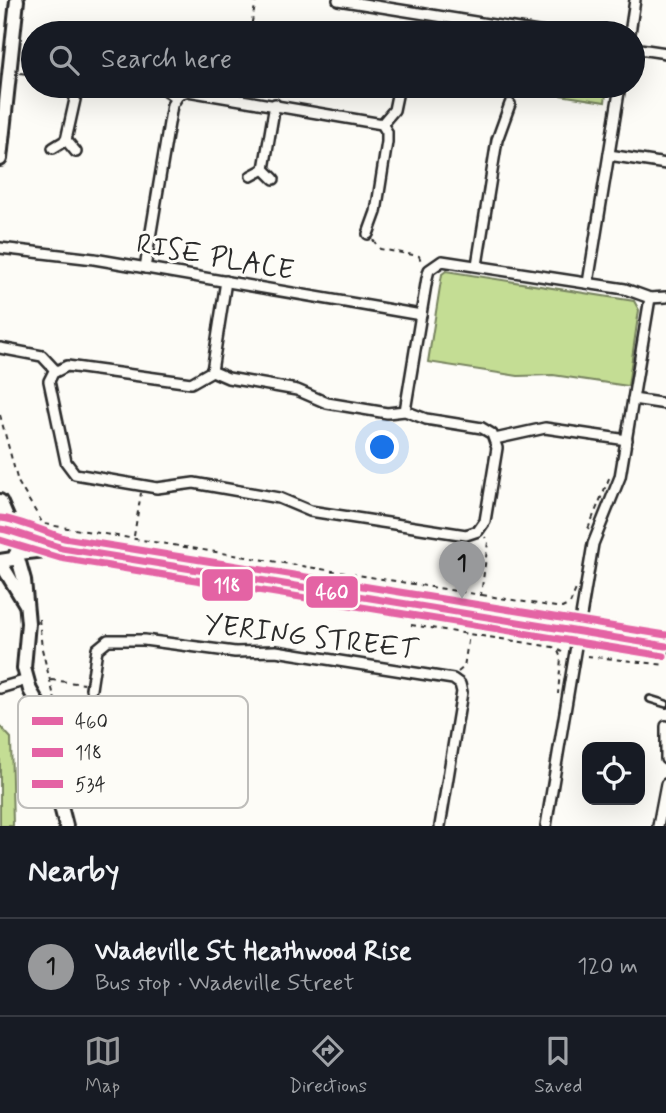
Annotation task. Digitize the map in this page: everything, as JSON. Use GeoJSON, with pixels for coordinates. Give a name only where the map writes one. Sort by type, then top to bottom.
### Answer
{"type":"FeatureCollection","features":[{"type":"Feature","properties":{"kind":"main road"},"geometry":{"type":"LineString","coordinates":[[0,159],[17,0]]}},
{"type":"Feature","properties":{"kind":"main road"},"geometry":{"type":"LineString","coordinates":[[0,501],[24,580],[28,623],[24,658],[27,680],[35,696]]}},
{"type":"Feature","properties":{"kind":"main road"},"geometry":{"type":"LineString","coordinates":[[10,532],[62,548],[666,646]]}},
{"type":"Feature","properties":{"kind":"main road"},"geometry":{"type":"LineString","coordinates":[[0,561],[9,561],[18,554],[62,548]]}},
{"type":"Feature","properties":{"kind":"main road"},"geometry":{"type":"LineString","coordinates":[[0,561],[25,603]]}},
{"type":"Feature","properties":{"kind":"main road"},"geometry":{"type":"LineString","coordinates":[[61,808],[66,826]]}},
{"type":"Feature","properties":{"kind":"street"},"geometry":{"type":"LineString","coordinates":[[338,0],[400,5],[482,21]]}},
{"type":"Feature","properties":{"kind":"street"},"geometry":{"type":"LineString","coordinates":[[632,21],[635,0]]}},
{"type":"Feature","properties":{"kind":"street"},"geometry":{"type":"LineString","coordinates":[[645,50],[666,53]]}},
{"type":"Feature","properties":{"kind":"street"},"geometry":{"type":"LineString","coordinates":[[53,148],[66,140],[75,98]]}},
{"type":"Feature","properties":{"kind":"street"},"geometry":{"type":"LineString","coordinates":[[145,268],[175,98]]}},
{"type":"Feature","properties":{"kind":"street"},"geometry":{"type":"LineString","coordinates":[[235,98],[383,124]]}},
{"type":"Feature","properties":{"kind":"street"},"geometry":{"type":"LineString","coordinates":[[383,124],[394,110],[396,98]]}},
{"type":"Feature","properties":{"kind":"street"},"geometry":{"type":"LineString","coordinates":[[588,283],[618,98]]}},
{"type":"Feature","properties":{"kind":"street"},"geometry":{"type":"LineString","coordinates":[[264,169],[275,104]]}},
{"type":"Feature","properties":{"kind":"street"},"geometry":{"type":"LineString","coordinates":[[477,265],[497,140],[510,104]]}},
{"type":"Feature","properties":{"kind":"street"},"geometry":{"type":"LineString","coordinates":[[368,234],[376,212],[387,142],[387,132],[383,124]]}},
{"type":"Feature","properties":{"kind":"street"},"geometry":{"type":"LineString","coordinates":[[66,140],[76,152]]}},
{"type":"Feature","properties":{"kind":"street"},"geometry":{"type":"LineString","coordinates":[[609,155],[666,164]]}},
{"type":"Feature","properties":{"kind":"street"},"geometry":{"type":"LineString","coordinates":[[251,176],[264,169]]}},
{"type":"Feature","properties":{"kind":"street"},"geometry":{"type":"LineString","coordinates":[[264,169],[274,179]]}},
{"type":"Feature","properties":{"kind":"street","name":"RISE PLACE"},"geometry":{"type":"LineString","coordinates":[[0,248],[145,268],[301,297],[421,315]]}},
{"type":"Feature","properties":{"kind":"street"},"geometry":{"type":"LineString","coordinates":[[405,411],[427,278],[434,265],[451,261],[625,289],[650,298],[666,297]]}},
{"type":"Feature","properties":{"kind":"street"},"geometry":{"type":"LineString","coordinates":[[212,371],[226,281]]}},
{"type":"Feature","properties":{"kind":"street"},"geometry":{"type":"LineString","coordinates":[[546,826],[593,544],[620,477],[650,298]]}},
{"type":"Feature","properties":{"kind":"street"},"geometry":{"type":"LineString","coordinates":[[0,348],[42,356],[56,371]]}},
{"type":"Feature","properties":{"kind":"street"},"geometry":{"type":"LineString","coordinates":[[75,366],[191,383],[212,371],[228,378],[297,390],[327,403],[387,413],[405,411],[426,419],[487,430],[495,439],[497,448],[481,529],[466,535],[310,510],[279,498],[194,483],[158,488],[80,475],[69,468],[49,389],[50,377],[56,371],[75,366]]}},
{"type":"Feature","properties":{"kind":"street"},"geometry":{"type":"LineString","coordinates":[[633,399],[666,404]]}},
{"type":"Feature","properties":{"kind":"street"},"geometry":{"type":"LineString","coordinates":[[495,439],[545,428],[627,440]]}},
{"type":"Feature","properties":{"kind":"street","name":"YERING STREET"},"geometry":{"type":"LineString","coordinates":[[91,689],[97,649],[101,643],[132,640],[235,652],[276,651],[456,680],[462,692],[440,826]]}},
{"type":"Feature","properties":{"kind":"street"},"geometry":{"type":"LineString","coordinates":[[0,688],[27,680]]}},
{"type":"Feature","properties":{"kind":"street"},"geometry":{"type":"LineString","coordinates":[[666,726],[666,759]]}},
{"type":"Feature","properties":{"kind":"street"},"geometry":{"type":"LineString","coordinates":[[658,826],[666,784]]}},
{"type":"Feature","properties":{"kind":"lane"},"geometry":{"type":"LineString","coordinates":[[650,699],[666,704]]}},
{"type":"Feature","properties":{"kind":"path"},"geometry":{"type":"LineString","coordinates":[[252,21],[256,0]]}},
{"type":"Feature","properties":{"kind":"path"},"geometry":{"type":"LineString","coordinates":[[11,72],[21,73]]}},
{"type":"Feature","properties":{"kind":"path"},"geometry":{"type":"LineString","coordinates":[[368,234],[380,249],[422,258],[420,274]]}},
{"type":"Feature","properties":{"kind":"path"},"geometry":{"type":"LineString","coordinates":[[0,415],[18,482],[43,524],[562,608],[570,604],[578,580]]}},
{"type":"Feature","properties":{"kind":"path"},"geometry":{"type":"LineString","coordinates":[[586,538],[611,472]]}},
{"type":"Feature","properties":{"kind":"path"},"geometry":{"type":"LineString","coordinates":[[134,538],[142,486]]}},
{"type":"Feature","properties":{"kind":"path"},"geometry":{"type":"LineString","coordinates":[[481,529],[488,542],[481,595]]}},
{"type":"Feature","properties":{"kind":"path"},"geometry":{"type":"LineString","coordinates":[[38,608],[42,649],[54,696]]}},
{"type":"Feature","properties":{"kind":"path"},"geometry":{"type":"LineString","coordinates":[[411,625],[562,652]]}},
{"type":"Feature","properties":{"kind":"path"},"geometry":{"type":"LineString","coordinates":[[456,680],[457,673],[464,667],[469,634]]}},
{"type":"Feature","properties":{"kind":"path"},"geometry":{"type":"LineString","coordinates":[[587,656],[666,665]]}},
{"type":"Feature","properties":{"kind":"path"},"geometry":{"type":"LineString","coordinates":[[50,680],[82,686],[93,678]]}},
{"type":"Feature","properties":{"kind":"green space"},"geometry":{"type":"Polygon","coordinates":[[[580,98],[606,98],[605,102],[580,98]]]}},
{"type":"Feature","properties":{"kind":"green space"},"geometry":{"type":"Polygon","coordinates":[[[446,271],[634,301],[639,310],[628,386],[553,375],[518,376],[428,362],[442,274],[446,271]]]}},
{"type":"Feature","properties":{"kind":"green space"},"geometry":{"type":"Polygon","coordinates":[[[0,726],[11,738],[13,826],[0,826],[0,726]]]}},
{"type":"Feature","properties":{"kind":"transit line","name":"534"},"geometry":{"type":"LineString","coordinates":[[0,518],[64,538],[666,635]]}},
{"type":"Feature","properties":{"kind":"transit line","name":"460"},"geometry":{"type":"LineString","coordinates":[[0,529],[62,548],[666,646]]}},
{"type":"Feature","properties":{"kind":"transit line","name":"118"},"geometry":{"type":"LineString","coordinates":[[0,540],[60,558],[664,656]]}},
{"type":"Feature","properties":{"kind":"place","name":"Wadeville St Heathwood Rise"},"geometry":{"type":"Point","coordinates":[462,599]}}]}
